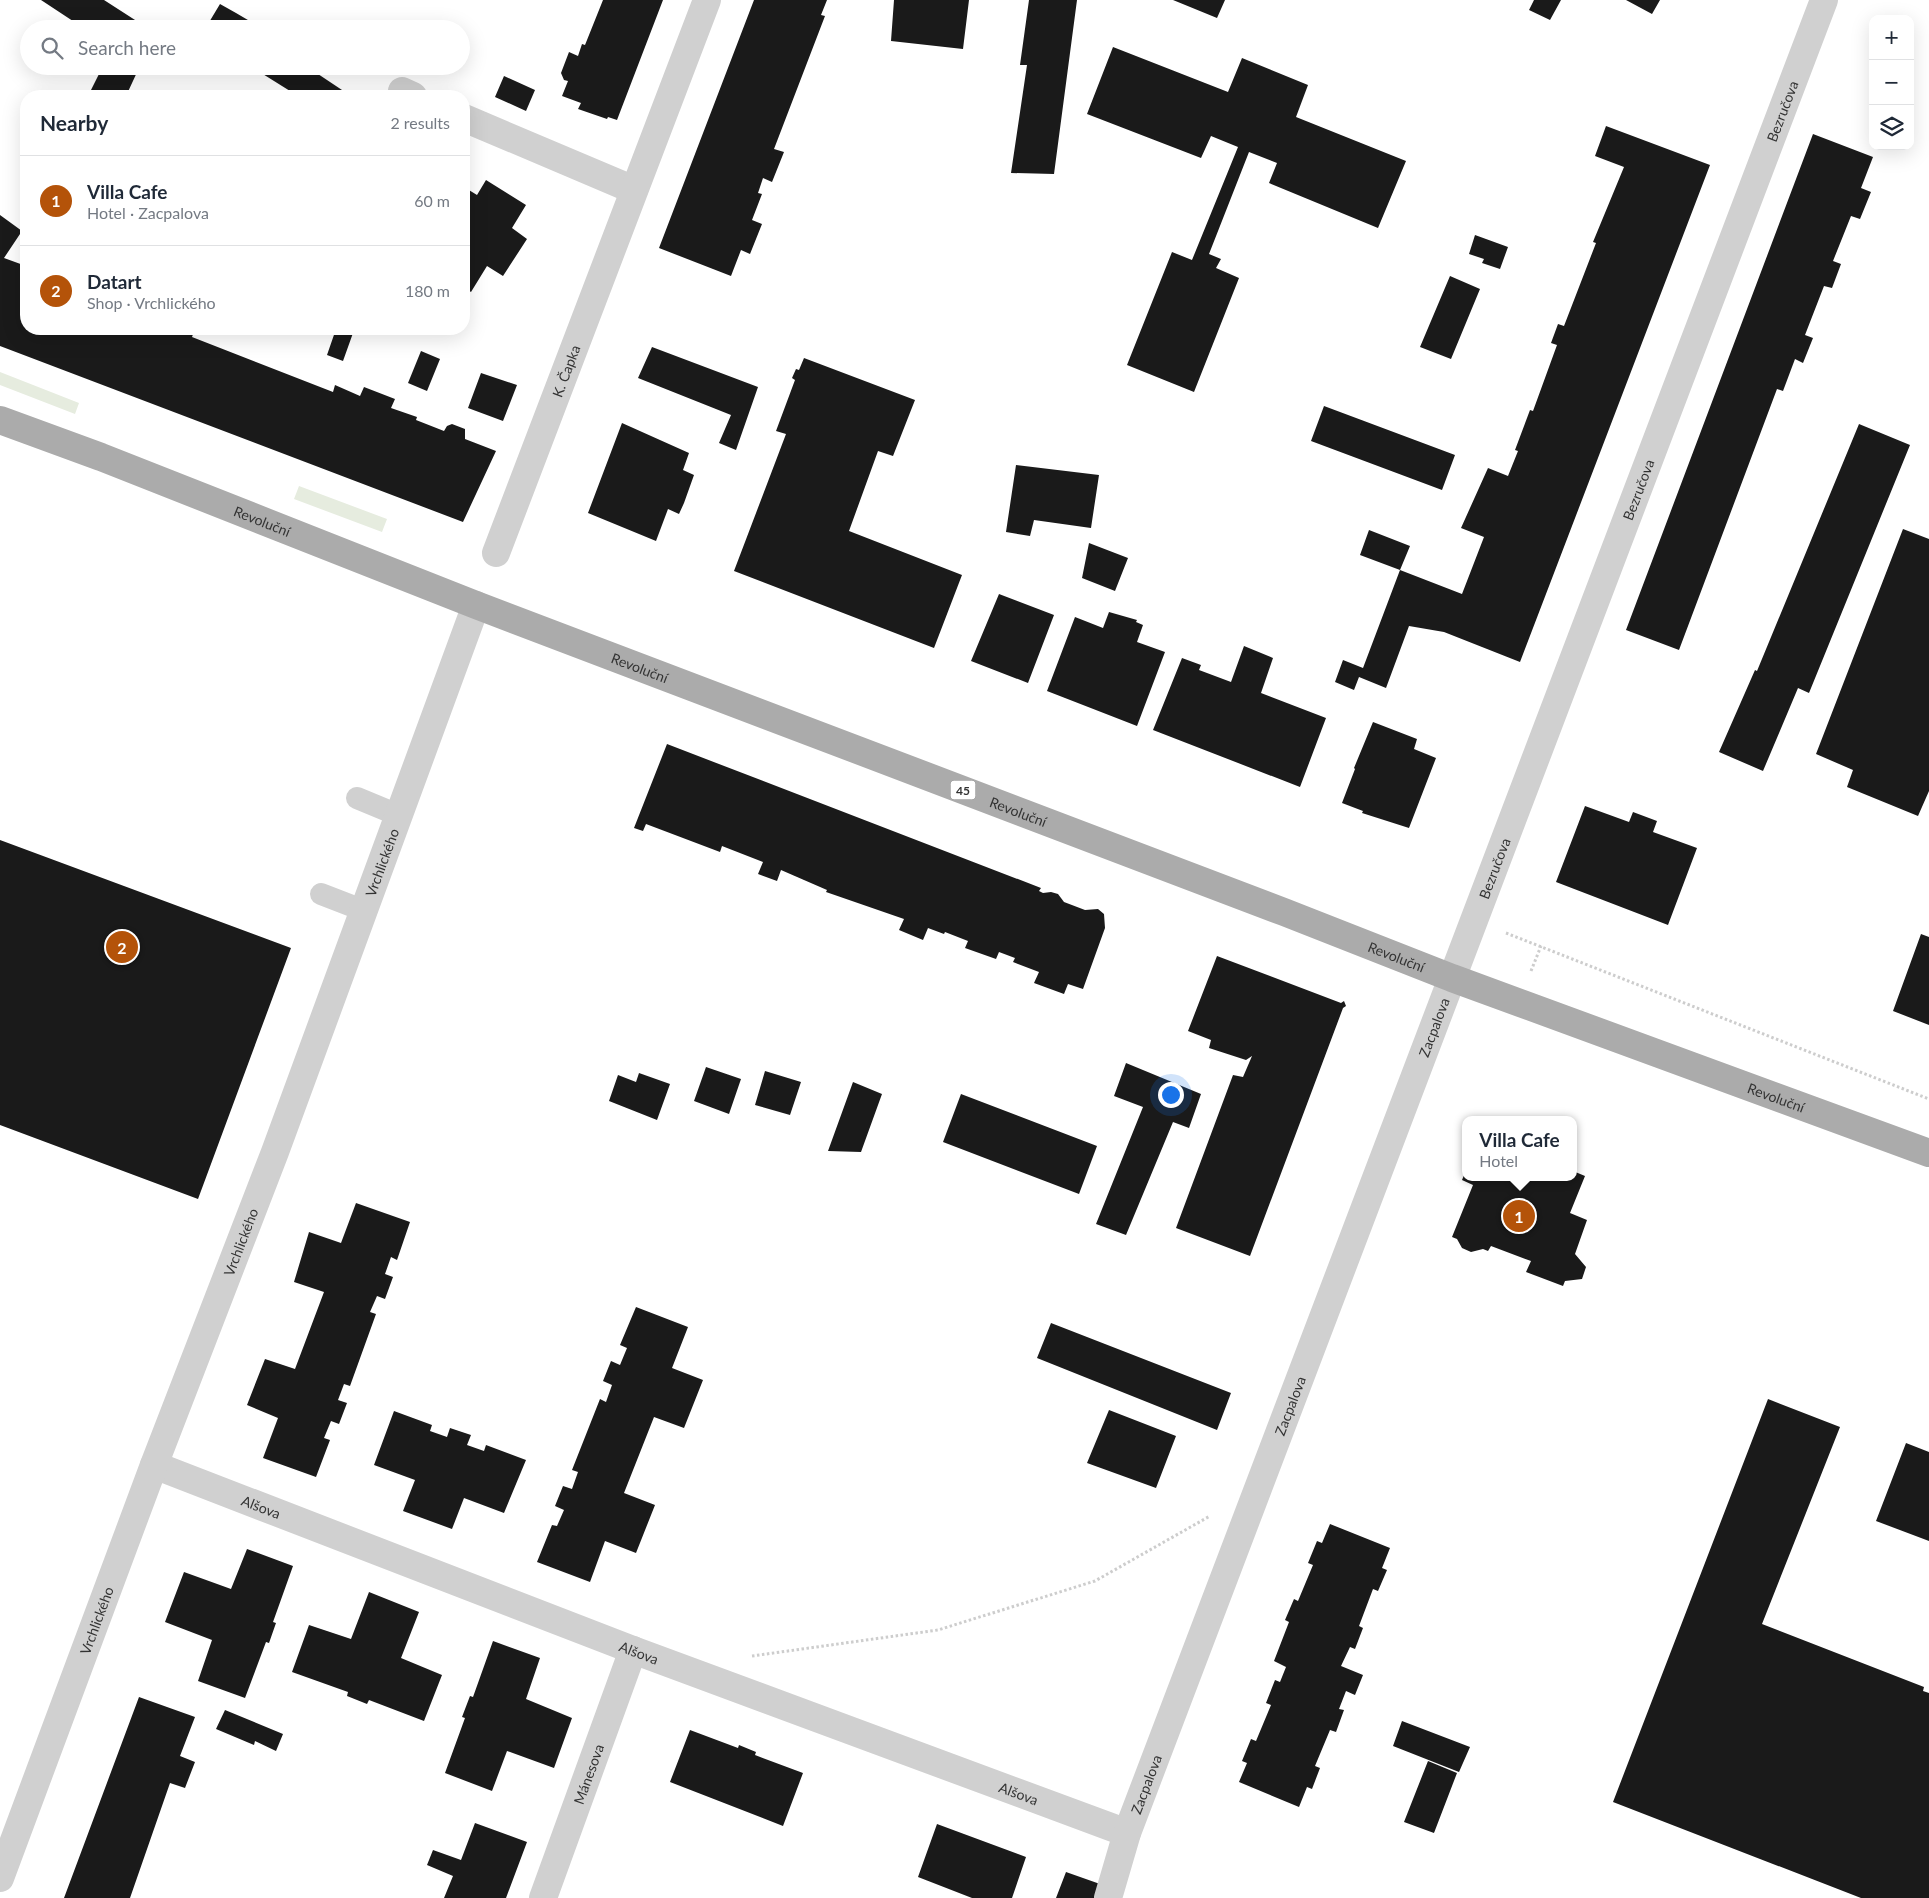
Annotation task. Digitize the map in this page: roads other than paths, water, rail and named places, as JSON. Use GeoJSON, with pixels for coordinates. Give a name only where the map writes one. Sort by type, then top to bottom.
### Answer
{"type":"FeatureCollection","features":[{"type":"Feature","properties":{"kind":"main road","name":"Revoluční"},"geometry":{"type":"LineString","coordinates":[[0,420],[101,457],[476,605],[1275,908],[1452,978],[1929,1153]]}},
{"type":"Feature","properties":{"kind":"street","name":"K. Čapka"},"geometry":{"type":"LineString","coordinates":[[496,553],[707,0]]}},
{"type":"Feature","properties":{"kind":"street","name":"Bezručova"},"geometry":{"type":"LineString","coordinates":[[1452,978],[1824,0]]}},
{"type":"Feature","properties":{"kind":"street"},"geometry":{"type":"LineString","coordinates":[[470,121],[634,190]]}},
{"type":"Feature","properties":{"kind":"street","name":"Vrchlického"},"geometry":{"type":"LineString","coordinates":[[0,1878],[154,1465],[275,1152],[476,605]]}},
{"type":"Feature","properties":{"kind":"street","name":"Zacpalova"},"geometry":{"type":"LineString","coordinates":[[1108,1898],[1127,1833],[1452,978]]}},
{"type":"Feature","properties":{"kind":"street","name":"Alšova"},"geometry":{"type":"LineString","coordinates":[[154,1465],[633,1650],[1127,1833]]}},
{"type":"Feature","properties":{"kind":"street","name":"Mánesova"},"geometry":{"type":"LineString","coordinates":[[543,1898],[633,1650]]}},
{"type":"Feature","properties":{"kind":"lane"},"geometry":{"type":"LineString","coordinates":[[357,798],[398,815]]}},
{"type":"Feature","properties":{"kind":"lane"},"geometry":{"type":"LineString","coordinates":[[321,894],[365,911]]}},
{"type":"Feature","properties":{"kind":"place","name":"Datart"},"geometry":{"type":"Point","coordinates":[122,947]}},
{"type":"Feature","properties":{"kind":"place","name":"Villa Cafe"},"geometry":{"type":"Point","coordinates":[1519,1216]}}]}
